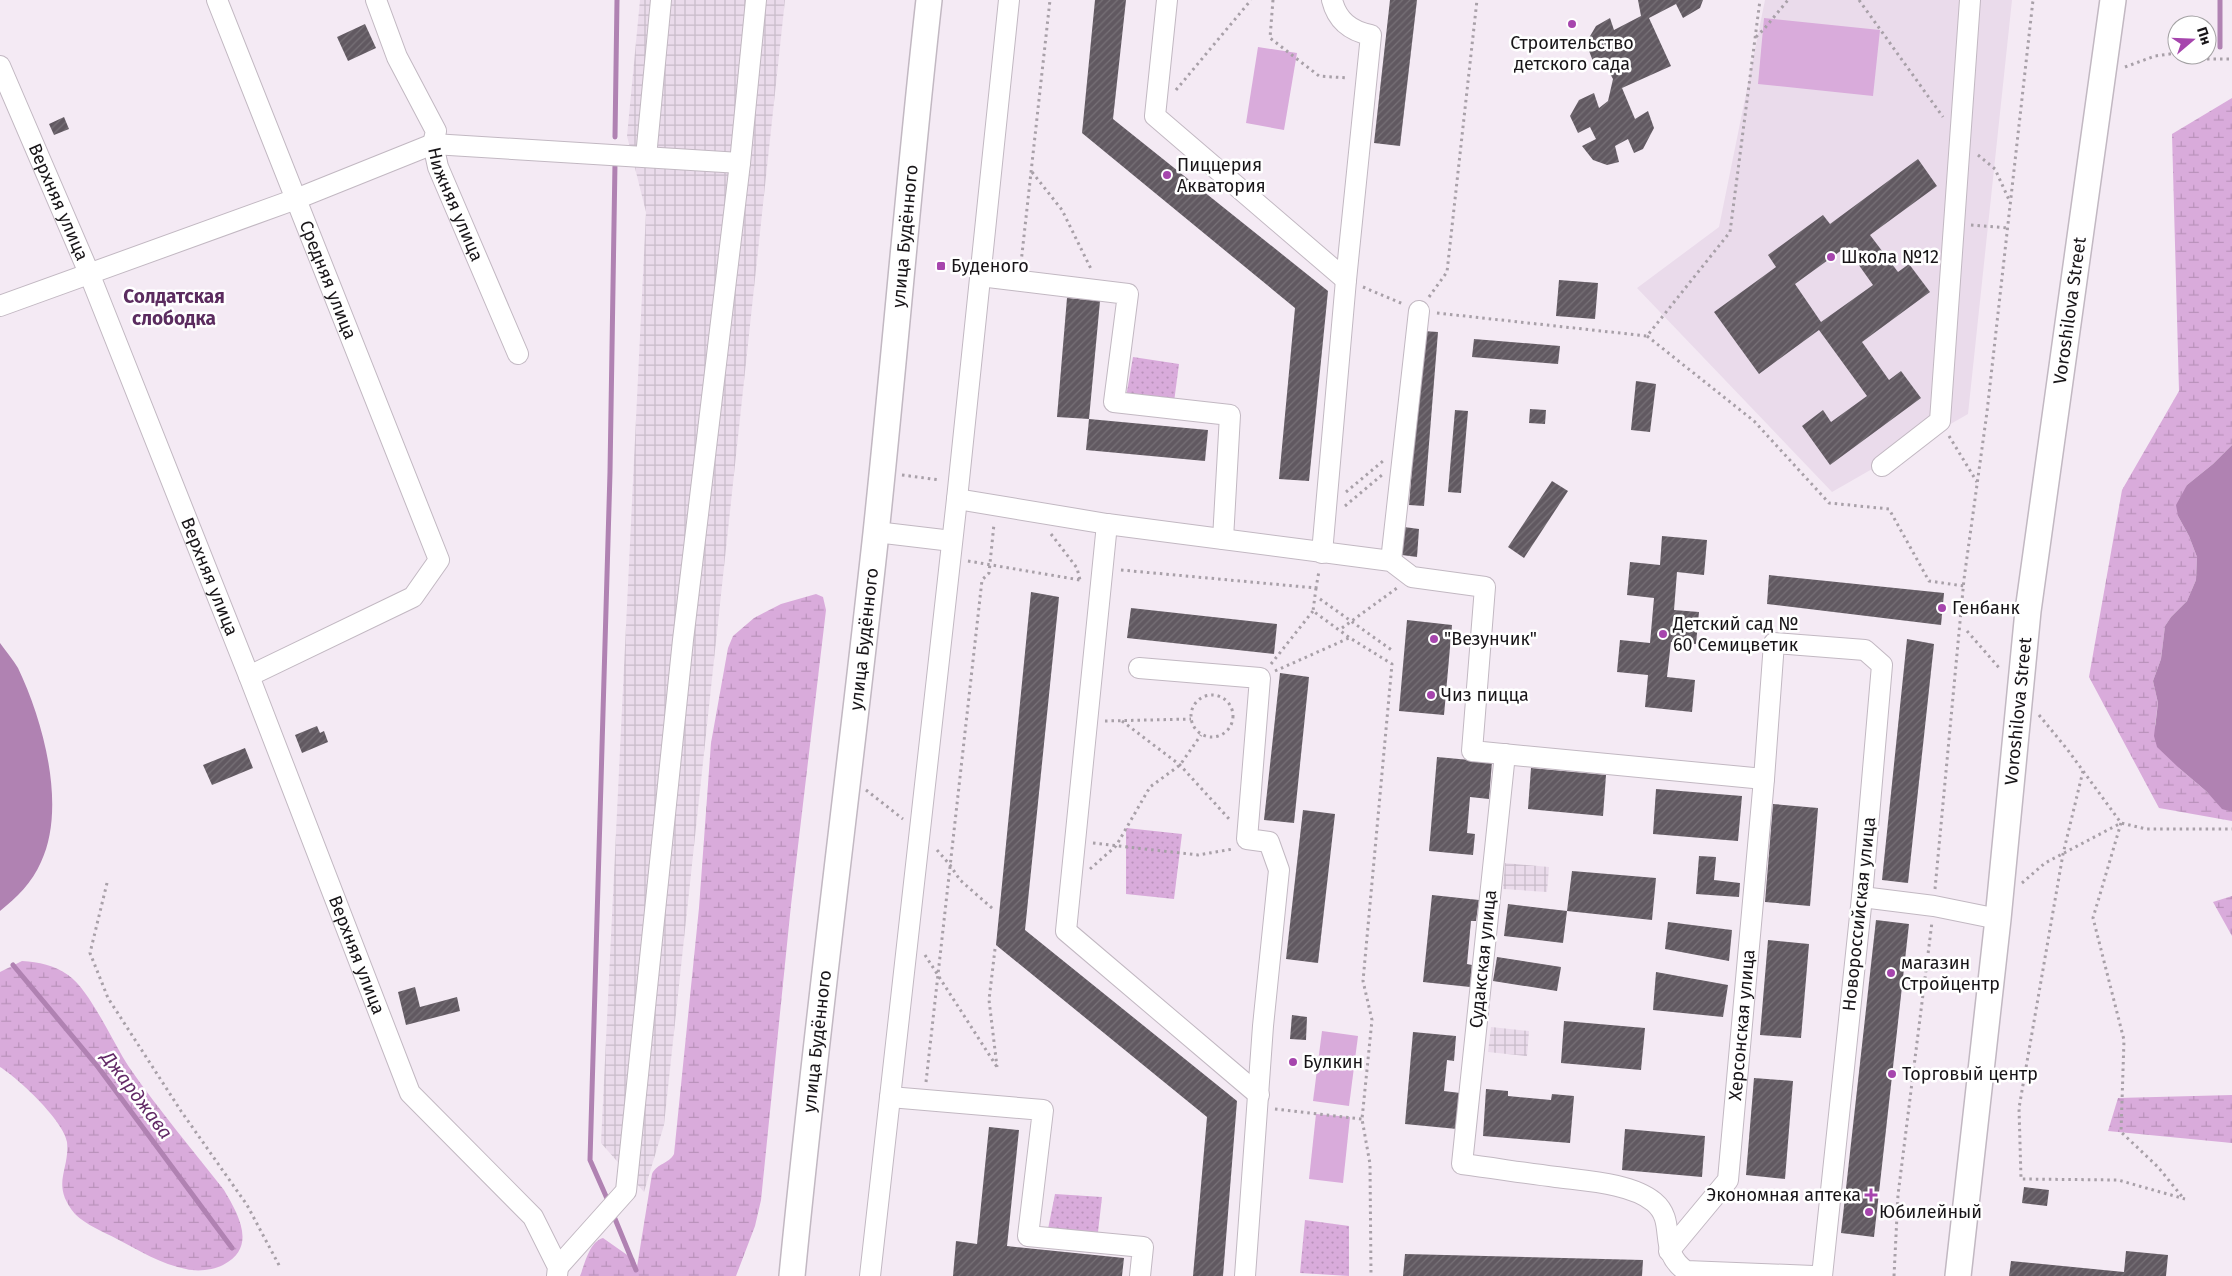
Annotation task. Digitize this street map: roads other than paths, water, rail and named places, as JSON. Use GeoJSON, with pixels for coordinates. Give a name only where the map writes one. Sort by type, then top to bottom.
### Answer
{"type":"FeatureCollection","features":[{"type":"Feature","properties":{"kind":"main road","name":"улица Будённого"},"geometry":{"type":"LineString","coordinates":[[792,1276],[807,1125],[876,532],[909,178],[929,0]]}},
{"type":"Feature","properties":{"kind":"main road","name":"Voroshilova Street"},"geometry":{"type":"LineString","coordinates":[[1958,1276],[1998,919],[2028,611],[2113,0]]}},
{"type":"Feature","properties":{"kind":"street","name":"Средняя улица"},"geometry":{"type":"LineString","coordinates":[[217,0],[439,560],[413,597],[249,676]]}},
{"type":"Feature","properties":{"kind":"street","name":"Нижняя улица"},"geometry":{"type":"LineString","coordinates":[[376,0],[396,57],[436,131],[433,144],[438,167],[518,354]]}},
{"type":"Feature","properties":{"kind":"street"},"geometry":{"type":"LineString","coordinates":[[646,157],[661,0]]}},
{"type":"Feature","properties":{"kind":"street"},"geometry":{"type":"LineString","coordinates":[[558,1272],[626,1191],[682,650],[740,163],[756,0]]}},
{"type":"Feature","properties":{"kind":"street"},"geometry":{"type":"LineString","coordinates":[[870,1276],[957,499],[1009,0]]}},
{"type":"Feature","properties":{"kind":"street"},"geometry":{"type":"LineString","coordinates":[[1167,0],[1155,116],[1346,280]]}},
{"type":"Feature","properties":{"kind":"street"},"geometry":{"type":"LineString","coordinates":[[1322,552],[1346,280],[1371,34],[1359,32],[1344,23],[1335,13],[1332,0]]}},
{"type":"Feature","properties":{"kind":"street"},"geometry":{"type":"LineString","coordinates":[[1882,466],[1940,421],[1970,0]]}},
{"type":"Feature","properties":{"kind":"street","name":"Верхняя улица"},"geometry":{"type":"LineString","coordinates":[[0,66],[89,273],[249,676],[410,1093],[533,1216],[558,1272]]}},
{"type":"Feature","properties":{"kind":"street"},"geometry":{"type":"LineString","coordinates":[[0,306],[296,199],[433,144],[740,163]]}},
{"type":"Feature","properties":{"kind":"street"},"geometry":{"type":"LineString","coordinates":[[980,276],[1128,294],[1114,402],[1230,415],[1223,539]]}},
{"type":"Feature","properties":{"kind":"street"},"geometry":{"type":"LineString","coordinates":[[1391,562],[1419,311]]}},
{"type":"Feature","properties":{"kind":"street"},"geometry":{"type":"LineString","coordinates":[[957,499],[1107,524],[1391,562],[1412,577],[1484,587],[1472,751],[1764,779]]}},
{"type":"Feature","properties":{"kind":"street"},"geometry":{"type":"LineString","coordinates":[[1107,524],[1066,931],[1258,1101]]}},
{"type":"Feature","properties":{"kind":"street"},"geometry":{"type":"LineString","coordinates":[[876,532],[951,550]]}},
{"type":"Feature","properties":{"kind":"street","name":"Херсонская улица"},"geometry":{"type":"LineString","coordinates":[[1671,1263],[1728,1180],[1764,779],[1774,643]]}},
{"type":"Feature","properties":{"kind":"street","name":"Новороссийская улица"},"geometry":{"type":"LineString","coordinates":[[1774,643],[1865,650],[1882,665],[1862,897],[1822,1276]]}},
{"type":"Feature","properties":{"kind":"street"},"geometry":{"type":"LineString","coordinates":[[1140,668],[1260,678],[1246,839],[1269,842],[1279,870],[1258,1101],[1245,1276]]}},
{"type":"Feature","properties":{"kind":"street","name":"Судакская улица"},"geometry":{"type":"LineString","coordinates":[[1505,754],[1462,1164],[1605,1184],[1638,1192],[1654,1202],[1664,1212],[1671,1263]]}},
{"type":"Feature","properties":{"kind":"street"},"geometry":{"type":"LineString","coordinates":[[1862,897],[1934,906],[1998,919]]}},
{"type":"Feature","properties":{"kind":"street"},"geometry":{"type":"LineString","coordinates":[[890,1097],[1043,1110],[1028,1236],[1142,1247],[1140,1276]]}},
{"type":"Feature","properties":{"kind":"street"},"geometry":{"type":"LineString","coordinates":[[1671,1263],[1686,1271],[1813,1276]]}},
{"type":"Feature","properties":{"kind":"waterway"},"geometry":{"type":"LineString","coordinates":[[615,137],[617,0]]}},
{"type":"Feature","properties":{"kind":"waterway"},"geometry":{"type":"LineString","coordinates":[[2220,0],[2220,47]]}},
{"type":"Feature","properties":{"kind":"waterway"},"geometry":{"type":"LineString","coordinates":[[609,1203],[590,1160],[610,472],[615,163]]}},
{"type":"Feature","properties":{"kind":"waterway","name":"Джарджава"},"geometry":{"type":"LineString","coordinates":[[13,965],[98,1067],[232,1248]]}},
{"type":"Feature","properties":{"kind":"waterway"},"geometry":{"type":"LineString","coordinates":[[613,1214],[636,1270]]}},
{"type":"Feature","properties":{"kind":"place","name":"Строительство детского сада"},"geometry":{"type":"Point","coordinates":[1572,24]}},
{"type":"Feature","properties":{"kind":"place","name":"Пиццерия Акватория"},"geometry":{"type":"Point","coordinates":[1167,175]}},
{"type":"Feature","properties":{"kind":"place","name":"Школа №12"},"geometry":{"type":"Point","coordinates":[1831,257]}},
{"type":"Feature","properties":{"kind":"place","name":"Буденого"},"geometry":{"type":"Point","coordinates":[941,266]}},
{"type":"Feature","properties":{"kind":"place","name":"Генбанк"},"geometry":{"type":"Point","coordinates":[1942,608]}},
{"type":"Feature","properties":{"kind":"place","name":"Детский сад № 60 Семицветик"},"geometry":{"type":"Point","coordinates":[1663,634]}},
{"type":"Feature","properties":{"kind":"place","name":"\"Везунчик\""},"geometry":{"type":"Point","coordinates":[1434,639]}},
{"type":"Feature","properties":{"kind":"place","name":"Чиз пицца"},"geometry":{"type":"Point","coordinates":[1431,695]}},
{"type":"Feature","properties":{"kind":"place","name":"магазин Стройцентр"},"geometry":{"type":"Point","coordinates":[1891,973]}},
{"type":"Feature","properties":{"kind":"place","name":"Булкин"},"geometry":{"type":"Point","coordinates":[1293,1062]}},
{"type":"Feature","properties":{"kind":"place","name":"Торговый центр"},"geometry":{"type":"Point","coordinates":[1892,1074]}},
{"type":"Feature","properties":{"kind":"place","name":"Экономная аптека"},"geometry":{"type":"Point","coordinates":[1871,1195]}},
{"type":"Feature","properties":{"kind":"place","name":"Юбилейный"},"geometry":{"type":"Point","coordinates":[1869,1212]}},
{"type":"Feature","properties":{"kind":"district","name":"Солдатская слободка"},"geometry":{"type":"Point","coordinates":[174,307]}}]}
